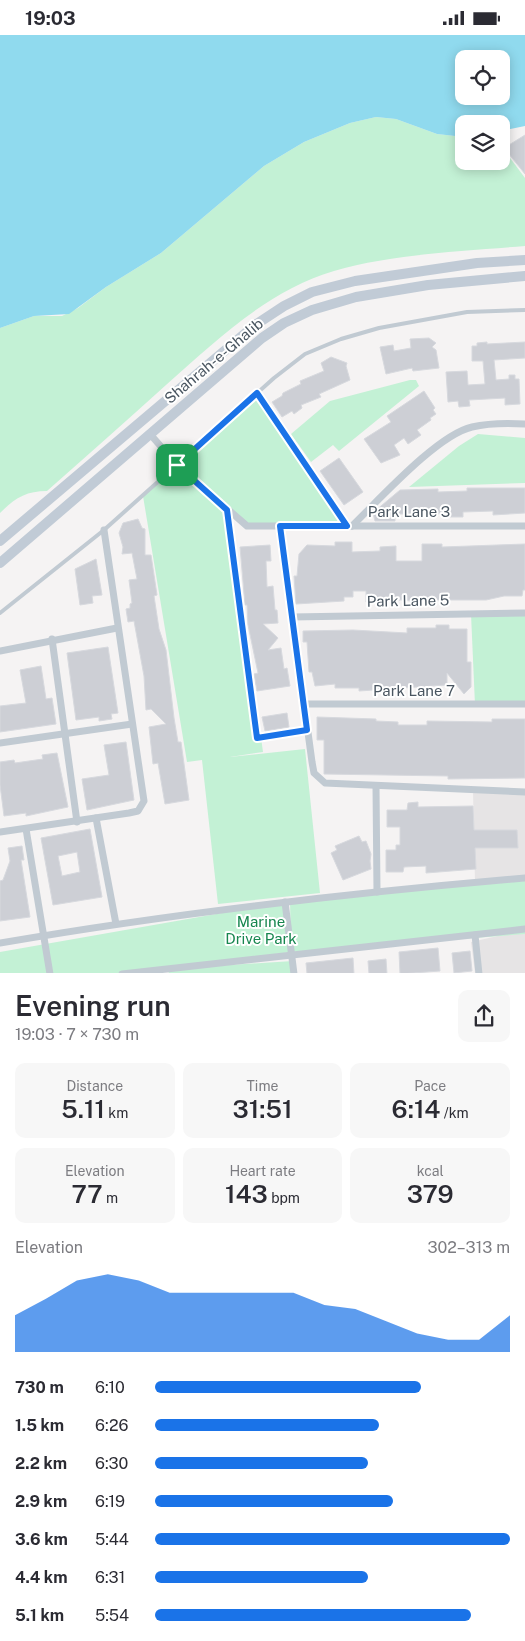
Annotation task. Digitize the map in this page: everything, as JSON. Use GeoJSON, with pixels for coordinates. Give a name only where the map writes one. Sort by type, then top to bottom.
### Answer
{"type":"FeatureCollection","features":[{"type":"Feature","properties":{"kind":"main road"},"geometry":{"type":"LineString","coordinates":[[520,276],[510,268],[513,261],[525,260]]}},
{"type":"Feature","properties":{"kind":"main road","name":"Shahrah-e-Ghalib"},"geometry":{"type":"LineString","coordinates":[[0,541],[255,325],[284,306],[312,292],[355,281],[427,269],[513,261]]}},
{"type":"Feature","properties":{"kind":"main road"},"geometry":{"type":"LineString","coordinates":[[495,262],[499,266],[500,271],[495,277]]}},
{"type":"Feature","properties":{"kind":"main road","name":"Shahrah-e-Ghalib"},"geometry":{"type":"LineString","coordinates":[[0,563],[262,339],[284,323],[305,313],[356,297],[428,285],[520,276]]}},
{"type":"Feature","properties":{"kind":"street"},"geometry":{"type":"LineString","coordinates":[[257,393],[349,526],[439,443],[470,427],[510,423],[525,424]]}},
{"type":"Feature","properties":{"kind":"street","name":"Park Lane 3"},"geometry":{"type":"LineString","coordinates":[[150,434],[177,465],[247,526],[525,525]]}},
{"type":"Feature","properties":{"kind":"street"},"geometry":{"type":"LineString","coordinates":[[227,510],[257,738],[307,730]]}},
{"type":"Feature","properties":{"kind":"street"},"geometry":{"type":"LineString","coordinates":[[280,526],[307,730],[312,762],[318,778],[325,783],[525,792]]}},
{"type":"Feature","properties":{"kind":"street"},"geometry":{"type":"LineString","coordinates":[[0,833],[138,811],[144,801],[104,530]]}},
{"type":"Feature","properties":{"kind":"street","name":"Park Lane 5"},"geometry":{"type":"LineString","coordinates":[[292,617],[525,613]]}},
{"type":"Feature","properties":{"kind":"street"},"geometry":{"type":"LineString","coordinates":[[0,651],[52,639],[117,628]]}},
{"type":"Feature","properties":{"kind":"street"},"geometry":{"type":"LineString","coordinates":[[52,639],[77,822]]}},
{"type":"Feature","properties":{"kind":"street","name":"Park Lane 7"},"geometry":{"type":"LineString","coordinates":[[304,704],[525,704]]}},
{"type":"Feature","properties":{"kind":"street"},"geometry":{"type":"LineString","coordinates":[[0,743],[132,724]]}},
{"type":"Feature","properties":{"kind":"street"},"geometry":{"type":"LineString","coordinates":[[376,786],[377,892]]}},
{"type":"Feature","properties":{"kind":"street"},"geometry":{"type":"LineString","coordinates":[[96,819],[116,924]]}},
{"type":"Feature","properties":{"kind":"street"},"geometry":{"type":"LineString","coordinates":[[26,829],[46,935],[50,973]]}},
{"type":"Feature","properties":{"kind":"street"},"geometry":{"type":"LineString","coordinates":[[0,943],[116,924],[285,902],[525,879]]}},
{"type":"Feature","properties":{"kind":"street"},"geometry":{"type":"LineString","coordinates":[[285,902],[294,973]]}},
{"type":"Feature","properties":{"kind":"street"},"geometry":{"type":"LineString","coordinates":[[122,973],[525,929]]}},
{"type":"Feature","properties":{"kind":"street"},"geometry":{"type":"LineString","coordinates":[[475,935],[479,973]]}},
{"type":"Feature","properties":{"kind":"lane"},"geometry":{"type":"LineString","coordinates":[[0,613],[104,530],[257,393],[305,354],[341,339],[379,328],[467,312],[525,310]]}},
{"type":"Feature","properties":{"kind":"shaded area"},"geometry":{"type":"Polygon","coordinates":[[[473,790],[525,792],[525,878],[475,883],[473,790]]]}},
{"type":"Feature","properties":{"kind":"shaded area"},"geometry":{"type":"Polygon","coordinates":[[[525,930],[525,973],[475,973],[471,942],[525,930]]]}},
{"type":"Feature","properties":{"kind":"green space"},"geometry":{"type":"Polygon","coordinates":[[[376,117],[396,119],[437,134],[455,136],[455,170],[510,170],[510,158],[525,178],[525,246],[428,254],[356,265],[310,280],[287,291],[265,304],[224,334],[47,491],[33,492],[21,496],[0,513],[0,328],[34,316],[62,316],[78,308],[106,287],[161,253],[264,166],[304,142],[350,123],[376,117]]]}},
{"type":"Feature","properties":{"kind":"green space"},"geometry":{"type":"Polygon","coordinates":[[[416,380],[419,386],[339,451],[333,445],[311,462],[291,434],[330,401],[416,380]]]}},
{"type":"Feature","properties":{"kind":"green space"},"geometry":{"type":"Polygon","coordinates":[[[255,395],[344,526],[247,526],[230,513],[263,752],[230,757],[305,749],[320,893],[218,904],[202,760],[187,762],[143,496],[255,395]]]}},
{"type":"Feature","properties":{"kind":"green space"},"geometry":{"type":"Polygon","coordinates":[[[478,434],[525,438],[525,483],[409,487],[459,446],[478,434]]]}},
{"type":"Feature","properties":{"kind":"green space"},"geometry":{"type":"Polygon","coordinates":[[[525,613],[525,704],[475,705],[471,614],[525,613]]]}},
{"type":"Feature","properties":{"kind":"green space","name":"Marine Drive Park"},"geometry":{"type":"Polygon","coordinates":[[[525,881],[525,934],[291,952],[123,973],[0,973],[0,952],[285,902],[291,945],[290,901],[525,881]]]}},
{"type":"Feature","properties":{"kind":"green space"},"geometry":{"type":"Polygon","coordinates":[[[293,961],[294,973],[169,973],[168,969],[293,961]]]}},
{"type":"Feature","properties":{"kind":"water"},"geometry":{"type":"Polygon","coordinates":[[[0,35],[525,35],[525,126],[510,129],[510,115],[455,115],[455,136],[437,134],[396,119],[376,117],[350,123],[304,142],[264,166],[161,253],[106,287],[69,314],[34,316],[0,328],[0,35]]]}},
{"type":"Feature","properties":{"kind":"building"},"geometry":{"type":"Polygon","coordinates":[[[525,135],[525,174],[510,155],[510,144],[525,135]]]}},
{"type":"Feature","properties":{"kind":"building"},"geometry":{"type":"Polygon","coordinates":[[[429,338],[436,343],[432,347],[436,350],[439,368],[413,371],[412,368],[386,374],[380,347],[393,345],[394,351],[411,348],[410,339],[429,338]]]}},
{"type":"Feature","properties":{"kind":"building"},"geometry":{"type":"Polygon","coordinates":[[[487,342],[487,344],[525,342],[525,358],[494,360],[496,380],[509,379],[509,375],[515,375],[515,379],[519,379],[520,404],[505,405],[505,398],[469,400],[470,406],[459,407],[458,401],[448,402],[446,372],[467,371],[468,385],[485,384],[483,361],[472,361],[472,346],[477,346],[477,343],[487,342]]]}},
{"type":"Feature","properties":{"kind":"building"},"geometry":{"type":"Polygon","coordinates":[[[331,357],[347,363],[346,366],[350,380],[319,394],[321,397],[301,405],[302,408],[294,414],[292,411],[282,417],[272,402],[282,396],[283,393],[301,384],[300,381],[324,371],[321,363],[331,357]]]}},
{"type":"Feature","properties":{"kind":"building"},"geometry":{"type":"Polygon","coordinates":[[[424,391],[435,408],[433,410],[436,414],[417,430],[421,435],[408,444],[404,438],[394,445],[400,455],[381,463],[364,439],[391,422],[387,416],[424,391]]]}},
{"type":"Feature","properties":{"kind":"building"},"geometry":{"type":"Polygon","coordinates":[[[339,458],[363,492],[344,505],[320,471],[339,458]]]}},
{"type":"Feature","properties":{"kind":"building"},"geometry":{"type":"Polygon","coordinates":[[[467,488],[525,488],[525,513],[493,515],[493,511],[463,512],[463,517],[445,517],[445,514],[395,514],[395,521],[375,521],[373,513],[400,490],[438,489],[438,492],[467,491],[467,488]]]}},
{"type":"Feature","properties":{"kind":"building"},"geometry":{"type":"Polygon","coordinates":[[[138,519],[142,528],[145,529],[145,555],[151,555],[157,595],[154,596],[159,629],[166,650],[174,718],[178,742],[181,742],[189,800],[165,804],[158,763],[153,764],[149,727],[166,724],[151,709],[146,710],[144,676],[134,621],[128,622],[126,609],[130,608],[132,603],[129,580],[137,579],[132,553],[122,554],[123,547],[119,533],[123,523],[138,519]]]}},
{"type":"Feature","properties":{"kind":"building"},"geometry":{"type":"Polygon","coordinates":[[[335,542],[352,542],[352,552],[380,551],[380,547],[396,546],[396,561],[422,561],[422,544],[442,544],[442,547],[525,544],[525,590],[523,590],[522,596],[504,596],[486,600],[421,600],[421,604],[415,605],[413,601],[401,600],[366,602],[366,591],[353,591],[353,597],[344,597],[344,601],[296,604],[294,576],[297,576],[299,554],[307,545],[335,546],[335,542]]]}},
{"type":"Feature","properties":{"kind":"building"},"geometry":{"type":"Polygon","coordinates":[[[270,545],[271,561],[266,561],[267,587],[273,586],[278,623],[263,624],[278,638],[268,650],[281,648],[284,669],[287,668],[290,686],[257,691],[254,674],[258,673],[248,625],[247,605],[245,605],[240,547],[270,545]]]}},
{"type":"Feature","properties":{"kind":"building"},"geometry":{"type":"Polygon","coordinates":[[[96,559],[102,595],[92,596],[93,603],[80,605],[75,569],[96,559]]]}},
{"type":"Feature","properties":{"kind":"building"},"geometry":{"type":"Polygon","coordinates":[[[436,625],[449,625],[449,629],[467,629],[467,662],[471,662],[471,687],[464,694],[447,673],[447,685],[359,691],[359,688],[335,688],[335,684],[315,686],[312,672],[309,672],[307,642],[303,642],[303,631],[353,630],[407,633],[407,628],[436,628],[436,625]]]}},
{"type":"Feature","properties":{"kind":"building"},"geometry":{"type":"Polygon","coordinates":[[[108,647],[118,713],[111,714],[112,719],[99,721],[99,717],[76,720],[67,653],[108,647]]]}},
{"type":"Feature","properties":{"kind":"building"},"geometry":{"type":"Polygon","coordinates":[[[41,666],[46,699],[52,698],[56,724],[0,732],[0,706],[26,703],[20,670],[41,666]]]}},
{"type":"Feature","properties":{"kind":"building"},"geometry":{"type":"Polygon","coordinates":[[[287,713],[289,727],[265,731],[262,717],[287,713]]]}},
{"type":"Feature","properties":{"kind":"building"},"geometry":{"type":"Polygon","coordinates":[[[317,717],[376,719],[376,721],[398,722],[398,725],[427,725],[427,721],[492,722],[492,719],[525,719],[525,778],[448,779],[448,776],[324,774],[324,740],[317,740],[317,717]]]}},
{"type":"Feature","properties":{"kind":"building"},"geometry":{"type":"Polygon","coordinates":[[[126,742],[134,800],[87,810],[82,779],[109,775],[104,745],[126,742]]]}},
{"type":"Feature","properties":{"kind":"building"},"geometry":{"type":"Polygon","coordinates":[[[57,753],[68,807],[26,816],[26,813],[4,816],[0,785],[0,762],[14,760],[15,763],[43,759],[42,755],[57,753]]]}},
{"type":"Feature","properties":{"kind":"building"},"geometry":{"type":"Polygon","coordinates":[[[418,802],[418,807],[473,806],[474,830],[517,830],[518,848],[475,848],[476,869],[426,873],[426,866],[404,867],[403,872],[386,872],[386,850],[396,850],[396,845],[400,845],[400,827],[387,827],[387,810],[407,810],[408,803],[418,802]]]}},
{"type":"Feature","properties":{"kind":"building"},"geometry":{"type":"Polygon","coordinates":[[[90,829],[102,897],[53,905],[41,838],[90,829]],[[77,852],[58,856],[62,876],[80,872],[77,852]]]}},
{"type":"Feature","properties":{"kind":"building"},"geometry":{"type":"Polygon","coordinates":[[[359,836],[362,842],[366,841],[371,854],[371,869],[343,880],[331,853],[337,850],[335,846],[359,836]]]}},
{"type":"Feature","properties":{"kind":"building"},"geometry":{"type":"Polygon","coordinates":[[[22,846],[24,860],[21,860],[30,917],[0,921],[0,881],[3,880],[10,861],[8,848],[22,846]]]}},
{"type":"Feature","properties":{"kind":"building"},"geometry":{"type":"Polygon","coordinates":[[[438,948],[440,971],[400,973],[399,952],[438,948]]]}},
{"type":"Feature","properties":{"kind":"building"},"geometry":{"type":"Polygon","coordinates":[[[470,951],[472,971],[454,973],[452,953],[470,951]]]}},
{"type":"Feature","properties":{"kind":"building"},"geometry":{"type":"Polygon","coordinates":[[[353,958],[354,973],[307,973],[306,963],[353,958]]]}},
{"type":"Feature","properties":{"kind":"building"},"geometry":{"type":"Polygon","coordinates":[[[386,959],[387,973],[369,973],[368,961],[386,959]]]}},
{"type":"Feature","properties":{"kind":"route"},"geometry":{"type":"LineString","coordinates":[[257,393],[347,526],[280,526],[307,730],[257,738],[227,510],[177,465],[257,393]]}}]}
